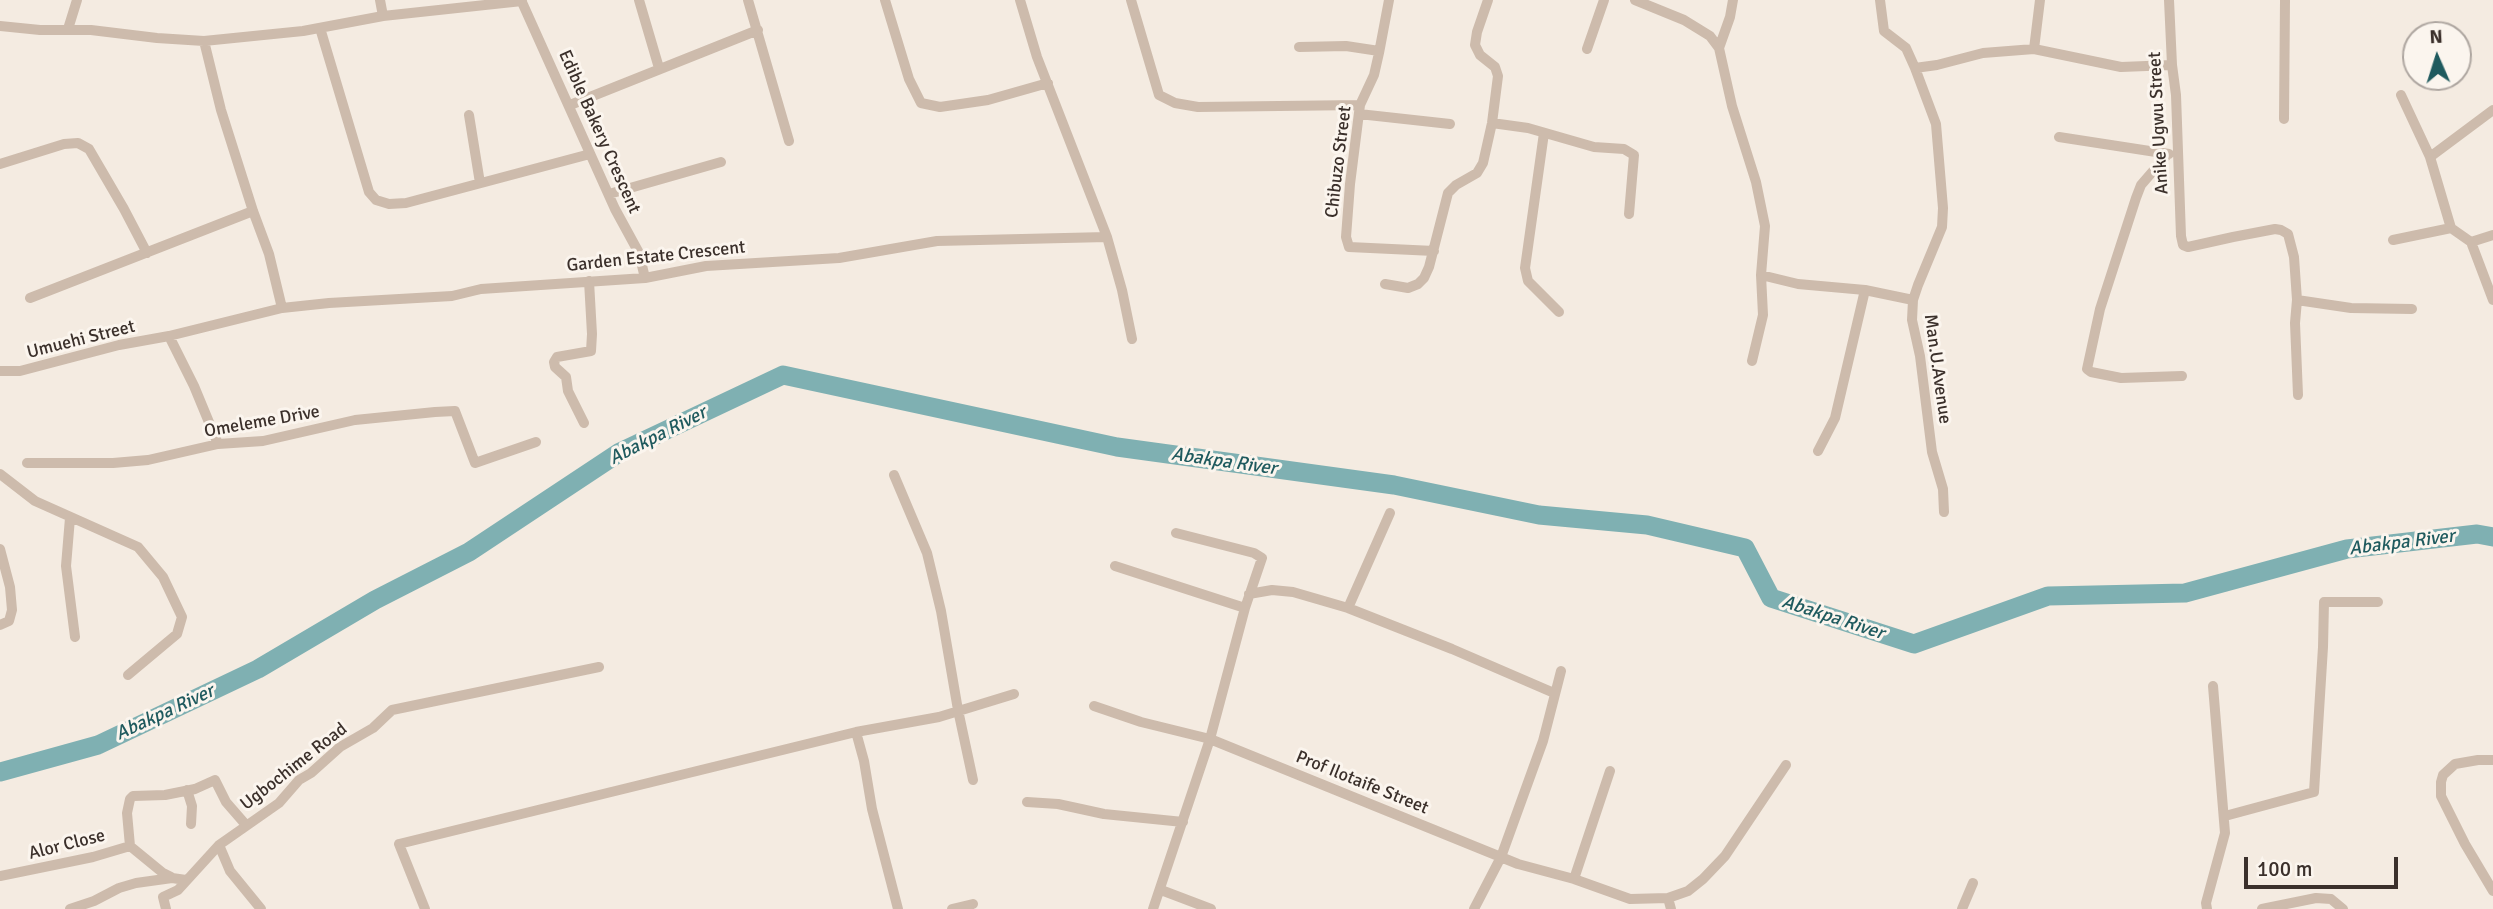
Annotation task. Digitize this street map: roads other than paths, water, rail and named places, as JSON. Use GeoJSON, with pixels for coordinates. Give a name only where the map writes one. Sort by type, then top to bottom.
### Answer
{"type":"FeatureCollection","features":[{"type":"Feature","properties":{"kind":"street"},"geometry":{"type":"LineString","coordinates":[[68,29],[77,0]]}},
{"type":"Feature","properties":{"kind":"street"},"geometry":{"type":"LineString","coordinates":[[380,0],[383,16]]}},
{"type":"Feature","properties":{"kind":"street"},"geometry":{"type":"LineString","coordinates":[[639,0],[659,68]]}},
{"type":"Feature","properties":{"kind":"street"},"geometry":{"type":"LineString","coordinates":[[748,0],[789,141]]}},
{"type":"Feature","properties":{"kind":"street"},"geometry":{"type":"LineString","coordinates":[[885,0],[909,79],[921,103],[940,107],[988,100],[1048,83]]}},
{"type":"Feature","properties":{"kind":"street"},"geometry":{"type":"LineString","coordinates":[[1020,0],[1037,57],[1107,237],[1132,339]]}},
{"type":"Feature","properties":{"kind":"street"},"geometry":{"type":"LineString","coordinates":[[1131,0],[1159,95],[1175,103],[1198,107],[1360,109],[1450,124]]}},
{"type":"Feature","properties":{"kind":"street","name":"Chibuzo Street"},"geometry":{"type":"LineString","coordinates":[[1389,0],[1374,75],[1360,109],[1346,237],[1349,247],[1434,251]]}},
{"type":"Feature","properties":{"kind":"street"},"geometry":{"type":"LineString","coordinates":[[1385,284],[1408,288],[1418,285],[1429,267],[1448,192],[1477,173],[1483,163],[1498,76],[1495,66],[1480,55],[1475,45],[1488,0]]}},
{"type":"Feature","properties":{"kind":"street"},"geometry":{"type":"LineString","coordinates":[[1587,48],[1604,0]]}},
{"type":"Feature","properties":{"kind":"street"},"geometry":{"type":"LineString","coordinates":[[1635,0],[1684,20],[1710,36],[1719,48],[1732,106],[1756,182],[1765,226],[1761,275],[1762,315],[1752,360]]}},
{"type":"Feature","properties":{"kind":"street"},"geometry":{"type":"LineString","coordinates":[[1719,48],[1733,0]]}},
{"type":"Feature","properties":{"kind":"street","name":"Man.U.Avenue"},"geometry":{"type":"LineString","coordinates":[[1880,0],[1884,32],[1906,48],[1936,124],[1943,208],[1942,228],[1913,300],[1912,320],[1920,356],[1932,452],[1943,489],[1944,512]]}},
{"type":"Feature","properties":{"kind":"street"},"geometry":{"type":"LineString","coordinates":[[2034,49],[2039,0]]}},
{"type":"Feature","properties":{"kind":"street","name":"Anike Ugwu Street"},"geometry":{"type":"LineString","coordinates":[[2169,0],[2176,95],[2172,154],[2183,245],[2188,247],[2275,229],[2285,231],[2294,257],[2297,300]]}},
{"type":"Feature","properties":{"kind":"street"},"geometry":{"type":"LineString","coordinates":[[2284,119],[2285,0]]}},
{"type":"Feature","properties":{"kind":"street"},"geometry":{"type":"LineString","coordinates":[[0,26],[204,41],[320,28],[383,16],[522,1]]}},
{"type":"Feature","properties":{"kind":"street","name":"Edible Bakery Crescent"},"geometry":{"type":"LineString","coordinates":[[522,1],[590,154],[639,253],[645,278]]}},
{"type":"Feature","properties":{"kind":"street"},"geometry":{"type":"LineString","coordinates":[[320,28],[369,192],[376,200],[388,204],[406,203],[590,154]]}},
{"type":"Feature","properties":{"kind":"street"},"geometry":{"type":"LineString","coordinates":[[570,105],[758,30]]}},
{"type":"Feature","properties":{"kind":"street"},"geometry":{"type":"LineString","coordinates":[[204,41],[221,110],[269,254],[282,308]]}},
{"type":"Feature","properties":{"kind":"street"},"geometry":{"type":"LineString","coordinates":[[1299,47],[1346,47],[1379,51]]}},
{"type":"Feature","properties":{"kind":"street"},"geometry":{"type":"LineString","coordinates":[[1915,68],[1983,53],[2034,49],[2121,67],[2172,65]]}},
{"type":"Feature","properties":{"kind":"street"},"geometry":{"type":"LineString","coordinates":[[2401,95],[2430,157],[2451,228],[2471,242],[2493,300]]}},
{"type":"Feature","properties":{"kind":"street"},"geometry":{"type":"LineString","coordinates":[[2430,157],[2493,110]]}},
{"type":"Feature","properties":{"kind":"street"},"geometry":{"type":"LineString","coordinates":[[468,115],[480,183]]}},
{"type":"Feature","properties":{"kind":"street"},"geometry":{"type":"LineString","coordinates":[[1492,123],[1544,133],[1594,147],[1624,149],[1634,155],[1629,214]]}},
{"type":"Feature","properties":{"kind":"street"},"geometry":{"type":"LineString","coordinates":[[1544,133],[1525,268],[1528,281],[1559,312]]}},
{"type":"Feature","properties":{"kind":"street"},"geometry":{"type":"LineString","coordinates":[[2059,137],[2172,154]]}},
{"type":"Feature","properties":{"kind":"street"},"geometry":{"type":"LineString","coordinates":[[0,164],[49,147],[78,143],[89,149],[147,253]]}},
{"type":"Feature","properties":{"kind":"street"},"geometry":{"type":"LineString","coordinates":[[2172,154],[2141,185],[2100,309],[2087,369],[2121,378],[2182,376]]}},
{"type":"Feature","properties":{"kind":"street"},"geometry":{"type":"LineString","coordinates":[[609,194],[721,162]]}},
{"type":"Feature","properties":{"kind":"street"},"geometry":{"type":"LineString","coordinates":[[30,298],[253,212]]}},
{"type":"Feature","properties":{"kind":"street"},"geometry":{"type":"LineString","coordinates":[[2393,240],[2451,228]]}},
{"type":"Feature","properties":{"kind":"street"},"geometry":{"type":"LineString","coordinates":[[2471,242],[2493,235]]}},
{"type":"Feature","properties":{"kind":"street","name":"Garden Estate Crescent"},"geometry":{"type":"LineString","coordinates":[[169,336],[282,308],[329,303],[452,296],[481,289],[645,278],[706,266],[839,258],[937,241],[1107,237]]}},
{"type":"Feature","properties":{"kind":"street"},"geometry":{"type":"LineString","coordinates":[[1761,275],[1798,284],[1865,290],[1913,300]]}},
{"type":"Feature","properties":{"kind":"street"},"geometry":{"type":"LineString","coordinates":[[584,423],[568,391],[566,377],[555,367],[554,362],[556,357],[589,352],[593,347],[589,281]]}},
{"type":"Feature","properties":{"kind":"street"},"geometry":{"type":"LineString","coordinates":[[1818,451],[1835,418],[1865,290]]}},
{"type":"Feature","properties":{"kind":"street"},"geometry":{"type":"LineString","coordinates":[[2298,395],[2295,323],[2297,300],[2351,309],[2412,309]]}},
{"type":"Feature","properties":{"kind":"street"},"geometry":{"type":"LineString","coordinates":[[169,336],[199,396],[218,444]]}},
{"type":"Feature","properties":{"kind":"street","name":"Umuehi Street"},"geometry":{"type":"LineString","coordinates":[[0,371],[20,371],[119,345],[169,336]]}},
{"type":"Feature","properties":{"kind":"street","name":"Omeleme Drive"},"geometry":{"type":"LineString","coordinates":[[27,463],[113,463],[148,460],[218,444],[262,441],[355,420],[455,411],[475,463],[536,442]]}},
{"type":"Feature","properties":{"kind":"street"},"geometry":{"type":"LineString","coordinates":[[0,474],[21,492],[70,518],[138,547],[163,577],[183,617],[177,634],[128,675]]}},
{"type":"Feature","properties":{"kind":"street"},"geometry":{"type":"LineString","coordinates":[[894,475],[927,553],[974,780]]}},
{"type":"Feature","properties":{"kind":"street"},"geometry":{"type":"LineString","coordinates":[[1348,608],[1390,513]]}},
{"type":"Feature","properties":{"kind":"street"},"geometry":{"type":"LineString","coordinates":[[70,518],[66,566],[75,637]]}},
{"type":"Feature","properties":{"kind":"street"},"geometry":{"type":"LineString","coordinates":[[1153,909],[1210,739],[1249,594],[1261,563],[1260,556],[1176,533]]}},
{"type":"Feature","properties":{"kind":"street"},"geometry":{"type":"LineString","coordinates":[[0,549],[10,587],[12,610],[9,621],[0,625]]}},
{"type":"Feature","properties":{"kind":"street"},"geometry":{"type":"LineString","coordinates":[[1115,566],[1245,608]]}},
{"type":"Feature","properties":{"kind":"street"},"geometry":{"type":"LineString","coordinates":[[1249,594],[1272,590],[1293,592],[1348,608],[1554,693]]}},
{"type":"Feature","properties":{"kind":"street"},"geometry":{"type":"LineString","coordinates":[[2225,816],[2314,792],[2324,602],[2378,602]]}},
{"type":"Feature","properties":{"kind":"street","name":"Ugbochime Road"},"geometry":{"type":"LineString","coordinates":[[166,909],[163,897],[177,890],[219,845],[279,803],[299,780],[340,747],[373,728],[392,710],[599,667]]}},
{"type":"Feature","properties":{"kind":"street"},"geometry":{"type":"LineString","coordinates":[[1474,909],[1501,857],[1543,741],[1561,671]]}},
{"type":"Feature","properties":{"kind":"street"},"geometry":{"type":"LineString","coordinates":[[2207,909],[2206,903],[2225,833],[2213,686]]}},
{"type":"Feature","properties":{"kind":"street"},"geometry":{"type":"LineString","coordinates":[[425,909],[399,844],[856,732],[907,724],[1014,694]]}},
{"type":"Feature","properties":{"kind":"street","name":"Prof Ilotaife Street"},"geometry":{"type":"LineString","coordinates":[[1094,706],[1141,722],[1210,739],[1518,864],[1574,879],[1630,899],[1669,904]]}},
{"type":"Feature","properties":{"kind":"street"},"geometry":{"type":"LineString","coordinates":[[856,732],[872,809],[898,909]]}},
{"type":"Feature","properties":{"kind":"street"},"geometry":{"type":"LineString","coordinates":[[2493,760],[2455,764],[2443,775],[2441,796],[2493,891]]}},
{"type":"Feature","properties":{"kind":"street"},"geometry":{"type":"LineString","coordinates":[[1669,904],[1688,891],[1726,856],[1786,765]]}},
{"type":"Feature","properties":{"kind":"street"},"geometry":{"type":"LineString","coordinates":[[1574,879],[1611,771]]}},
{"type":"Feature","properties":{"kind":"street"},"geometry":{"type":"LineString","coordinates":[[130,846],[127,813],[128,802],[134,796],[165,795],[195,789],[215,780],[226,802],[247,825]]}},
{"type":"Feature","properties":{"kind":"street"},"geometry":{"type":"LineString","coordinates":[[187,790],[192,806],[191,824]]}},
{"type":"Feature","properties":{"kind":"street"},"geometry":{"type":"LineString","coordinates":[[1027,802],[1058,804],[1104,814],[1183,822]]}},
{"type":"Feature","properties":{"kind":"street"},"geometry":{"type":"LineString","coordinates":[[219,845],[230,870],[261,909]]}},
{"type":"Feature","properties":{"kind":"street","name":"Alor Close"},"geometry":{"type":"LineString","coordinates":[[0,876],[93,857],[130,846],[172,878]]}},
{"type":"Feature","properties":{"kind":"street"},"geometry":{"type":"LineString","coordinates":[[69,909],[94,901],[119,888],[172,878],[186,880]]}},
{"type":"Feature","properties":{"kind":"street"},"geometry":{"type":"LineString","coordinates":[[1962,909],[1973,883]]}},
{"type":"Feature","properties":{"kind":"street"},"geometry":{"type":"LineString","coordinates":[[1161,890],[1212,909]]}},
{"type":"Feature","properties":{"kind":"street"},"geometry":{"type":"LineString","coordinates":[[2262,909],[2316,898],[2331,899],[2343,909]]}},
{"type":"Feature","properties":{"kind":"street"},"geometry":{"type":"LineString","coordinates":[[952,909],[973,904]]}},
{"type":"Feature","properties":{"kind":"waterway","name":"Abakpa River"},"geometry":{"type":"LineString","coordinates":[[0,772],[98,745],[258,669],[375,600],[469,552],[620,452],[783,375],[1117,447],[1394,485],[1539,515],[1647,525],[1745,548],[1771,598],[1914,644],[2048,596],[2185,593],[2347,549],[2477,534],[2493,537]]}}]}
